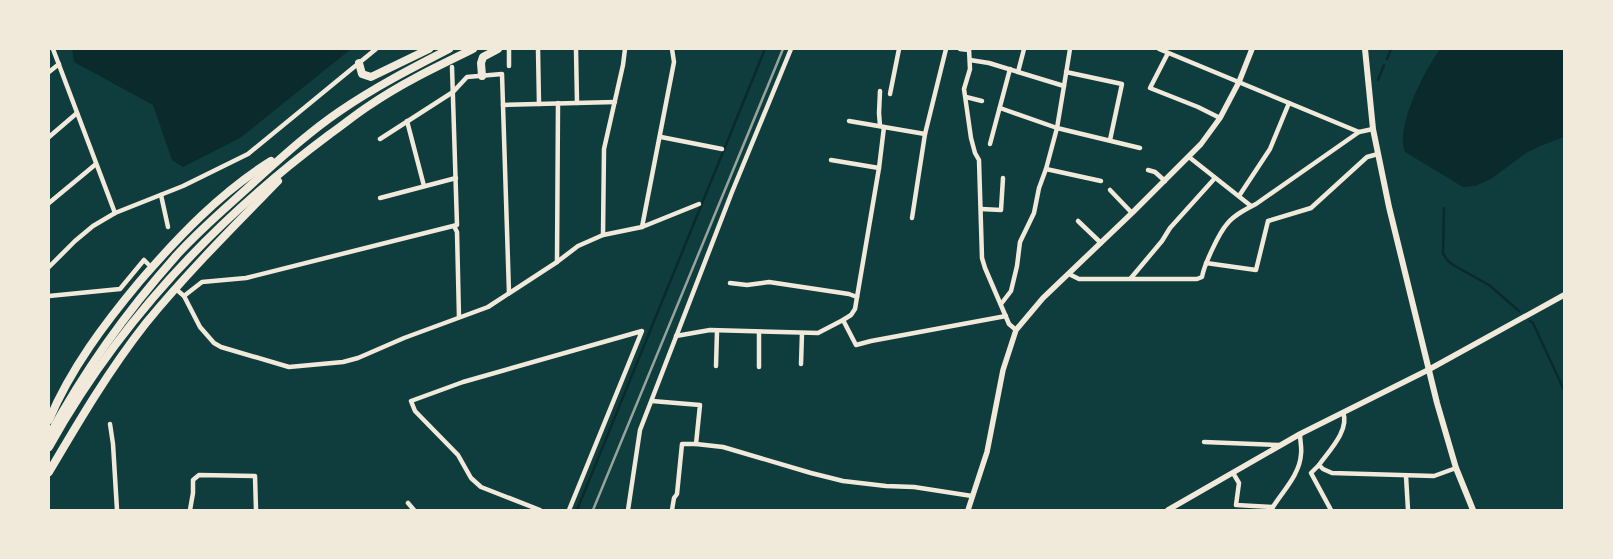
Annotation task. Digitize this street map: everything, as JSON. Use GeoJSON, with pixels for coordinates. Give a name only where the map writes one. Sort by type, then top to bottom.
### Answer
{"type":"FeatureCollection","features":[{"type":"Feature","properties":{"kind":"highway"},"geometry":{"type":"LineString","coordinates":[[359,62],[362,74],[371,77],[429,49]]}},
{"type":"Feature","properties":{"kind":"highway"},"geometry":{"type":"LineString","coordinates":[[49,447],[124,318],[177,255],[210,222],[289,150],[339,111],[364,95],[449,49]]}},
{"type":"Feature","properties":{"kind":"highway"},"geometry":{"type":"LineString","coordinates":[[49,436],[94,368],[165,284],[220,226],[303,154],[370,104],[473,49]]}},
{"type":"Feature","properties":{"kind":"highway"},"geometry":{"type":"LineString","coordinates":[[482,76],[482,57],[498,49]]}},
{"type":"Feature","properties":{"kind":"highway"},"geometry":{"type":"LineString","coordinates":[[49,420],[60,394],[71,375],[110,318],[161,257],[208,209],[247,176],[289,150]]}},
{"type":"Feature","properties":{"kind":"highway"},"geometry":{"type":"LineString","coordinates":[[49,472],[72,432],[113,369],[147,323],[187,275],[303,154]]}},
{"type":"Feature","properties":{"kind":"main road"},"geometry":{"type":"LineString","coordinates":[[1365,49],[1373,129],[1388,207],[1428,370],[1456,468],[1473,510]]}},
{"type":"Feature","properties":{"kind":"street"},"geometry":{"type":"LineString","coordinates":[[53,49],[115,213]]}},
{"type":"Feature","properties":{"kind":"street"},"geometry":{"type":"LineString","coordinates":[[49,267],[92,226],[115,213],[183,186],[248,154],[376,49]]}},
{"type":"Feature","properties":{"kind":"street"},"geometry":{"type":"LineString","coordinates":[[509,49],[509,66]]}},
{"type":"Feature","properties":{"kind":"street"},"geometry":{"type":"LineString","coordinates":[[538,49],[539,104]]}},
{"type":"Feature","properties":{"kind":"street"},"geometry":{"type":"LineString","coordinates":[[576,49],[577,103]]}},
{"type":"Feature","properties":{"kind":"street"},"geometry":{"type":"LineString","coordinates":[[603,235],[604,149],[625,49]]}},
{"type":"Feature","properties":{"kind":"street"},"geometry":{"type":"LineString","coordinates":[[642,227],[674,62],[672,49]]}},
{"type":"Feature","properties":{"kind":"street"},"geometry":{"type":"LineString","coordinates":[[628,510],[640,430],[791,49]]}},
{"type":"Feature","properties":{"kind":"street"},"geometry":{"type":"LineString","coordinates":[[890,94],[899,49]]}},
{"type":"Feature","properties":{"kind":"street"},"geometry":{"type":"LineString","coordinates":[[912,218],[925,134],[946,49]]}},
{"type":"Feature","properties":{"kind":"street"},"geometry":{"type":"LineString","coordinates":[[960,49],[969,50],[970,69],[964,89],[971,138],[979,160],[982,258],[1009,324],[1016,330]]}},
{"type":"Feature","properties":{"kind":"street"},"geometry":{"type":"LineString","coordinates":[[1018,72],[1024,49]]}},
{"type":"Feature","properties":{"kind":"street"},"geometry":{"type":"LineString","coordinates":[[1001,304],[1011,291],[1020,242],[1034,213],[1039,188],[1046,169],[1057,128],[1070,49]]}},
{"type":"Feature","properties":{"kind":"street"},"geometry":{"type":"LineString","coordinates":[[1159,49],[1359,132]]}},
{"type":"Feature","properties":{"kind":"street"},"geometry":{"type":"LineString","coordinates":[[968,510],[987,452],[1003,370],[1016,330],[1043,298],[1202,144],[1220,118],[1239,82],[1252,49]]}},
{"type":"Feature","properties":{"kind":"street"},"geometry":{"type":"LineString","coordinates":[[1166,51],[1150,88],[1220,118]]}},
{"type":"Feature","properties":{"kind":"street"},"geometry":{"type":"LineString","coordinates":[[970,60],[989,63],[1064,86]]}},
{"type":"Feature","properties":{"kind":"street"},"geometry":{"type":"LineString","coordinates":[[49,72],[59,64]]}},
{"type":"Feature","properties":{"kind":"street"},"geometry":{"type":"LineString","coordinates":[[184,296],[202,282],[246,278],[457,225],[452,67]]}},
{"type":"Feature","properties":{"kind":"street"},"geometry":{"type":"LineString","coordinates":[[990,144],[1010,69]]}},
{"type":"Feature","properties":{"kind":"street"},"geometry":{"type":"LineString","coordinates":[[1066,72],[1122,84],[1110,140]]}},
{"type":"Feature","properties":{"kind":"street"},"geometry":{"type":"LineString","coordinates":[[380,139],[453,92],[467,77],[502,74],[510,293]]}},
{"type":"Feature","properties":{"kind":"street"},"geometry":{"type":"LineString","coordinates":[[676,336],[710,330],[818,333],[851,315],[855,309],[879,168],[882,126],[878,102],[880,92]]}},
{"type":"Feature","properties":{"kind":"street"},"geometry":{"type":"LineString","coordinates":[[966,97],[982,101]]}},
{"type":"Feature","properties":{"kind":"street"},"geometry":{"type":"LineString","coordinates":[[503,105],[615,102]]}},
{"type":"Feature","properties":{"kind":"street"},"geometry":{"type":"LineString","coordinates":[[557,262],[558,103]]}},
{"type":"Feature","properties":{"kind":"street"},"geometry":{"type":"LineString","coordinates":[[1238,196],[1270,149],[1289,103]]}},
{"type":"Feature","properties":{"kind":"street"},"geometry":{"type":"LineString","coordinates":[[1000,108],[1057,128],[1140,148]]}},
{"type":"Feature","properties":{"kind":"street"},"geometry":{"type":"LineString","coordinates":[[49,137],[77,113]]}},
{"type":"Feature","properties":{"kind":"street"},"geometry":{"type":"LineString","coordinates":[[407,121],[424,186]]}},
{"type":"Feature","properties":{"kind":"street"},"geometry":{"type":"LineString","coordinates":[[849,122],[925,134]]}},
{"type":"Feature","properties":{"kind":"street"},"geometry":{"type":"LineString","coordinates":[[1069,274],[1079,279],[1197,278],[1202,276],[1206,262],[1227,224],[1239,213],[1359,132],[1373,129]]}},
{"type":"Feature","properties":{"kind":"street"},"geometry":{"type":"LineString","coordinates":[[660,137],[722,149]]}},
{"type":"Feature","properties":{"kind":"street"},"geometry":{"type":"LineString","coordinates":[[1206,262],[1256,270],[1268,221],[1311,208],[1367,157],[1378,154]]}},
{"type":"Feature","properties":{"kind":"street"},"geometry":{"type":"LineString","coordinates":[[1189,158],[1251,206]]}},
{"type":"Feature","properties":{"kind":"street"},"geometry":{"type":"LineString","coordinates":[[831,160],[879,168]]}},
{"type":"Feature","properties":{"kind":"street"},"geometry":{"type":"LineString","coordinates":[[49,203],[96,164]]}},
{"type":"Feature","properties":{"kind":"street"},"geometry":{"type":"LineString","coordinates":[[1046,169],[1100,181]]}},
{"type":"Feature","properties":{"kind":"street"},"geometry":{"type":"LineString","coordinates":[[1148,170],[1155,172],[1165,180]]}},
{"type":"Feature","properties":{"kind":"street"},"geometry":{"type":"LineString","coordinates":[[380,198],[456,178]]}},
{"type":"Feature","properties":{"kind":"street"},"geometry":{"type":"LineString","coordinates":[[981,209],[1001,210],[1003,178]]}},
{"type":"Feature","properties":{"kind":"street"},"geometry":{"type":"LineString","coordinates":[[1131,278],[1162,241],[1170,228],[1215,178]]}},
{"type":"Feature","properties":{"kind":"street"},"geometry":{"type":"LineString","coordinates":[[1110,190],[1132,213]]}},
{"type":"Feature","properties":{"kind":"street"},"geometry":{"type":"LineString","coordinates":[[161,194],[168,227]]}},
{"type":"Feature","properties":{"kind":"street"},"geometry":{"type":"LineString","coordinates":[[177,290],[184,296],[196,320],[214,343],[245,355],[290,367],[344,362],[488,307],[578,246],[603,235],[642,227],[699,204]]}},
{"type":"Feature","properties":{"kind":"street"},"geometry":{"type":"LineString","coordinates":[[1078,221],[1101,243]]}},
{"type":"Feature","properties":{"kind":"street"},"geometry":{"type":"LineString","coordinates":[[454,226],[456,232],[459,317]]}},
{"type":"Feature","properties":{"kind":"street"},"geometry":{"type":"LineString","coordinates":[[49,296],[120,289],[144,260],[148,264]]}},
{"type":"Feature","properties":{"kind":"street"},"geometry":{"type":"LineString","coordinates":[[730,283],[747,285],[769,282],[850,294],[857,297]]}},
{"type":"Feature","properties":{"kind":"street"},"geometry":{"type":"LineString","coordinates":[[1168,510],[1300,434],[1428,370],[1564,295]]}},
{"type":"Feature","properties":{"kind":"street"},"geometry":{"type":"LineString","coordinates":[[844,320],[856,345],[1006,316]]}},
{"type":"Feature","properties":{"kind":"street"},"geometry":{"type":"LineString","coordinates":[[716,366],[717,330]]}},
{"type":"Feature","properties":{"kind":"street"},"geometry":{"type":"LineString","coordinates":[[540,510],[481,487],[471,478],[458,455],[415,411],[411,401],[463,382],[642,331],[569,510]]}},
{"type":"Feature","properties":{"kind":"street"},"geometry":{"type":"LineString","coordinates":[[759,367],[760,332]]}},
{"type":"Feature","properties":{"kind":"street"},"geometry":{"type":"LineString","coordinates":[[801,364],[802,333]]}},
{"type":"Feature","properties":{"kind":"street"},"geometry":{"type":"LineString","coordinates":[[652,401],[700,405],[696,444]]}},
{"type":"Feature","properties":{"kind":"street"},"geometry":{"type":"LineString","coordinates":[[1331,510],[1311,473],[1336,442],[1342,431],[1345,423],[1343,412]]}},
{"type":"Feature","properties":{"kind":"street"},"geometry":{"type":"LineString","coordinates":[[110,424],[117,510]]}},
{"type":"Feature","properties":{"kind":"street"},"geometry":{"type":"LineString","coordinates":[[1233,473],[1239,483],[1236,505],[1272,508],[1294,475],[1300,462],[1300,434]]}},
{"type":"Feature","properties":{"kind":"street"},"geometry":{"type":"LineString","coordinates":[[1204,442],[1280,445]]}},
{"type":"Feature","properties":{"kind":"street"},"geometry":{"type":"LineString","coordinates":[[672,510],[674,498],[677,494],[682,444],[723,447],[836,480],[886,486],[914,487],[972,496]]}},
{"type":"Feature","properties":{"kind":"street"},"geometry":{"type":"LineString","coordinates":[[1318,465],[1332,473],[1406,476],[1434,476],[1456,468]]}},
{"type":"Feature","properties":{"kind":"street"},"geometry":{"type":"LineString","coordinates":[[190,510],[194,480],[199,475],[256,476],[256,510]]}},
{"type":"Feature","properties":{"kind":"street"},"geometry":{"type":"LineString","coordinates":[[1406,476],[1408,510]]}},
{"type":"Feature","properties":{"kind":"street"},"geometry":{"type":"LineString","coordinates":[[408,503],[414,510]]}},
{"type":"Feature","properties":{"kind":"water"},"geometry":{"type":"Polygon","coordinates":[[[72,49],[351,49],[240,138],[183,167],[172,160],[153,105],[74,62],[72,49]]]}},
{"type":"Feature","properties":{"kind":"water"},"geometry":{"type":"Polygon","coordinates":[[[1440,49],[1564,49],[1564,137],[1526,153],[1491,179],[1475,186],[1463,187],[1405,152],[1403,141],[1404,128],[1413,99],[1440,49]]]}},
{"type":"Feature","properties":{"kind":"waterway"},"geometry":{"type":"LineString","coordinates":[[577,510],[765,49]]}},
{"type":"Feature","properties":{"kind":"waterway"},"geometry":{"type":"LineString","coordinates":[[1387,59],[1391,49]]}},
{"type":"Feature","properties":{"kind":"waterway"},"geometry":{"type":"LineString","coordinates":[[1378,80],[1384,65]]}},
{"type":"Feature","properties":{"kind":"waterway"},"geometry":{"type":"LineString","coordinates":[[1444,208],[1443,254],[1448,261],[1489,285],[1519,311]]}},
{"type":"Feature","properties":{"kind":"waterway"},"geometry":{"type":"LineString","coordinates":[[1530,321],[1533,323],[1564,390]]}},
{"type":"Feature","properties":{"kind":"railway"},"geometry":{"type":"LineString","coordinates":[[593,510],[783,49]]}}]}
